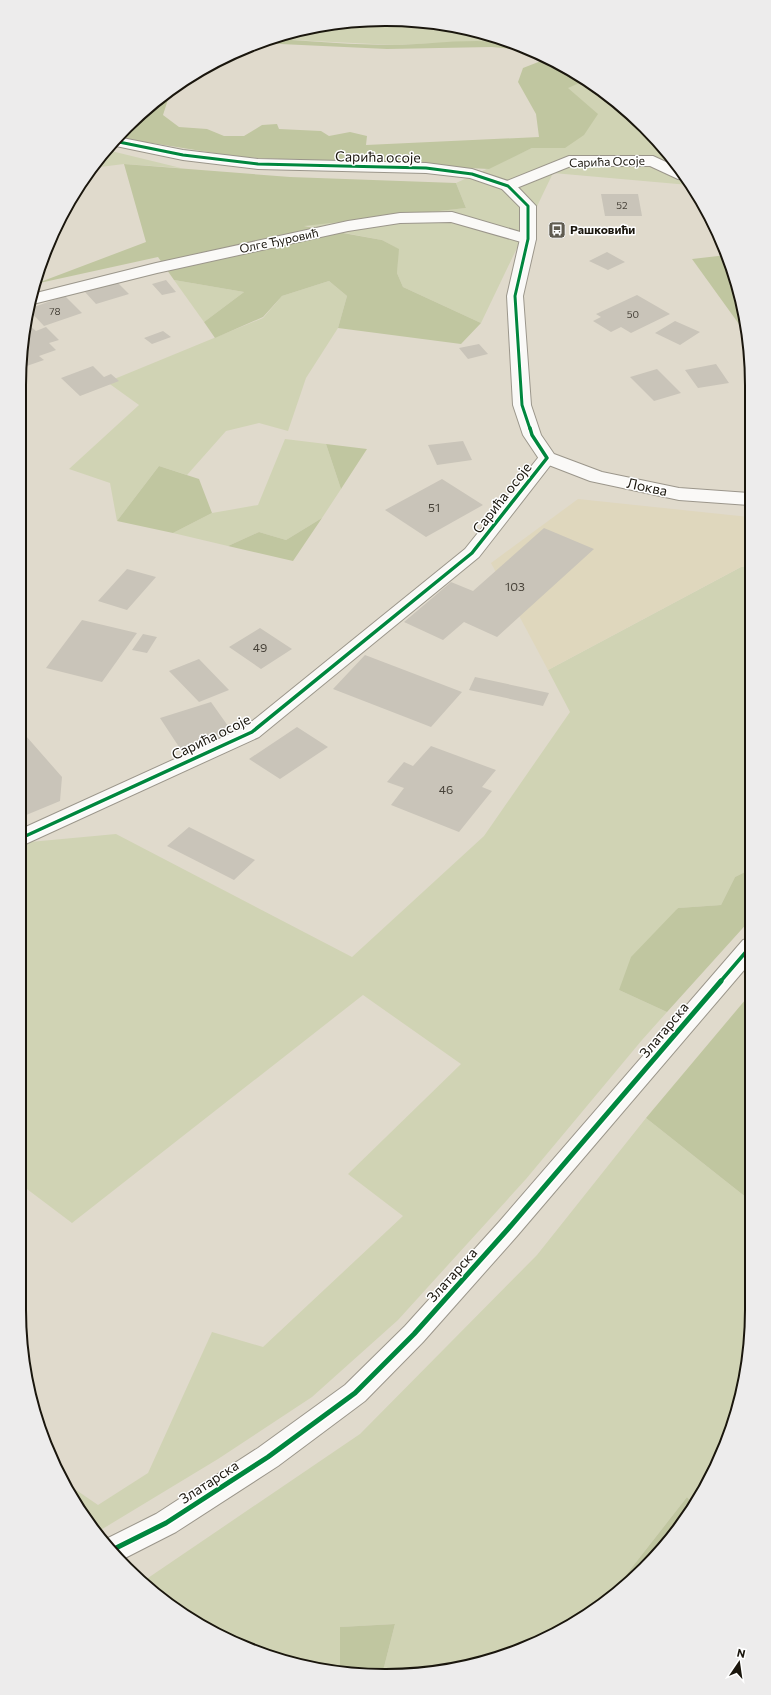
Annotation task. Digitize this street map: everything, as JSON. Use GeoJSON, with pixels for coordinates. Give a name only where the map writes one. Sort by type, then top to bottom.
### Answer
{"type":"FeatureCollection","features":[{"type":"Feature","properties":{"kind":"street","name":"Сарића осоје"},"geometry":{"type":"LineString","coordinates":[[26,836],[252,732],[472,553],[547,458],[532,435],[522,405],[515,296],[528,239],[528,206],[508,186],[472,174],[426,168],[258,164],[183,155],[120,142]]}},
{"type":"Feature","properties":{"kind":"street","name":"Сарића Осоје"},"geometry":{"type":"LineString","coordinates":[[508,186],[569,161],[653,160],[673,171]]}},
{"type":"Feature","properties":{"kind":"street","name":"Олге Ђуровић"},"geometry":{"type":"LineString","coordinates":[[37,298],[156,268],[348,226],[400,218],[452,217],[528,239]]}},
{"type":"Feature","properties":{"kind":"street","name":"Локва"},"geometry":{"type":"LineString","coordinates":[[547,458],[597,477],[679,494],[745,499]]}},
{"type":"Feature","properties":{"kind":"street","name":"Златарска"},"geometry":{"type":"LineString","coordinates":[[116,1548],[166,1523],[262,1461],[355,1393],[414,1334],[508,1229],[597,1128],[745,953]]}},
{"type":"Feature","properties":{"kind":"green space"},"geometry":{"type":"Polygon","coordinates":[[[386,26],[432,29],[489,41],[394,45],[287,40],[339,29],[386,26]]]}},
{"type":"Feature","properties":{"kind":"green space"},"geometry":{"type":"Polygon","coordinates":[[[286,40],[394,45],[484,41],[512,49],[492,47],[387,49],[274,44],[286,40]]]}},
{"type":"Feature","properties":{"kind":"green space"},"geometry":{"type":"Polygon","coordinates":[[[541,61],[565,74],[579,83],[568,88],[598,114],[584,135],[565,148],[532,148],[489,169],[239,157],[125,138],[148,115],[168,99],[163,115],[179,127],[207,129],[224,136],[244,136],[262,125],[277,124],[279,129],[321,131],[329,136],[350,132],[367,136],[366,145],[539,137],[536,114],[518,82],[523,68],[541,61]]]}},
{"type":"Feature","properties":{"kind":"green space"},"geometry":{"type":"Polygon","coordinates":[[[579,83],[623,115],[656,148],[683,184],[553,173],[481,323],[403,287],[397,273],[398,249],[382,240],[302,225],[466,208],[456,183],[532,148],[565,148],[568,87],[579,83]]]}},
{"type":"Feature","properties":{"kind":"green space"},"geometry":{"type":"Polygon","coordinates":[[[112,151],[181,168],[124,164],[100,167],[112,151]]]}},
{"type":"Feature","properties":{"kind":"green space"},"geometry":{"type":"Polygon","coordinates":[[[124,164],[290,177],[456,183],[466,208],[304,226],[382,240],[399,249],[397,273],[403,287],[481,323],[461,344],[338,328],[347,296],[329,281],[282,296],[263,317],[215,338],[204,322],[244,292],[174,280],[158,257],[41,283],[146,242],[124,164]]]}},
{"type":"Feature","properties":{"kind":"green space"},"geometry":{"type":"Polygon","coordinates":[[[721,256],[733,292],[740,325],[692,259],[721,256]]]}},
{"type":"Feature","properties":{"kind":"green space"},"geometry":{"type":"Polygon","coordinates":[[[174,280],[244,292],[204,322],[174,280]]]}},
{"type":"Feature","properties":{"kind":"green space"},"geometry":{"type":"Polygon","coordinates":[[[329,281],[347,296],[338,328],[306,378],[288,431],[259,423],[226,431],[187,475],[159,466],[117,521],[110,483],[69,469],[139,405],[107,382],[263,318],[282,296],[329,281]]]}},
{"type":"Feature","properties":{"kind":"green space"},"geometry":{"type":"Polygon","coordinates":[[[285,439],[326,444],[341,489],[322,518],[286,540],[259,532],[228,546],[173,533],[212,513],[258,505],[285,439]]]}},
{"type":"Feature","properties":{"kind":"green space"},"geometry":{"type":"Polygon","coordinates":[[[326,444],[367,449],[341,489],[326,444]]]}},
{"type":"Feature","properties":{"kind":"green space"},"geometry":{"type":"Polygon","coordinates":[[[159,466],[199,479],[212,513],[173,533],[117,521],[159,466]]]}},
{"type":"Feature","properties":{"kind":"green space"},"geometry":{"type":"Polygon","coordinates":[[[322,518],[293,561],[228,546],[259,532],[286,540],[322,518]]]}},
{"type":"Feature","properties":{"kind":"green space"},"geometry":{"type":"Polygon","coordinates":[[[741,567],[745,567],[745,872],[735,877],[721,905],[678,908],[619,990],[667,1012],[526,1179],[398,1320],[312,1397],[218,1459],[101,1529],[74,1488],[98,1505],[148,1473],[212,1332],[263,1347],[403,1216],[348,1174],[461,1064],[363,995],[72,1223],[26,1188],[26,842],[116,834],[352,957],[484,836],[570,712],[548,670],[741,567]]]}},
{"type":"Feature","properties":{"kind":"green space"},"geometry":{"type":"Polygon","coordinates":[[[745,872],[745,926],[667,1012],[619,990],[631,957],[678,908],[721,905],[735,877],[745,872]]]}},
{"type":"Feature","properties":{"kind":"green space"},"geometry":{"type":"Polygon","coordinates":[[[745,1000],[745,1196],[646,1118],[745,1000]]]}},
{"type":"Feature","properties":{"kind":"green space"},"geometry":{"type":"Polygon","coordinates":[[[646,1118],[745,1196],[744,1333],[738,1380],[726,1425],[708,1469],[690,1500],[687,1497],[620,1582],[565,1621],[523,1642],[479,1657],[456,1662],[432,1666],[386,1669],[384,1669],[395,1624],[340,1627],[340,1666],[315,1662],[270,1650],[226,1632],[186,1608],[147,1579],[360,1434],[537,1255],[646,1118]]]}},
{"type":"Feature","properties":{"kind":"green space"},"geometry":{"type":"Polygon","coordinates":[[[687,1497],[690,1500],[671,1528],[656,1547],[620,1582],[687,1497]]]}},
{"type":"Feature","properties":{"kind":"green space"},"geometry":{"type":"Polygon","coordinates":[[[395,1624],[384,1669],[340,1666],[340,1627],[395,1624]]]}},
{"type":"Feature","properties":{"kind":"sand"},"geometry":{"type":"Polygon","coordinates":[[[578,499],[745,517],[745,567],[741,567],[548,670],[491,563],[578,499]]]}},
{"type":"Feature","properties":{"kind":"building"},"geometry":{"type":"Polygon","coordinates":[[[601,194],[638,194],[642,216],[605,216],[601,194]]]}},
{"type":"Feature","properties":{"kind":"building"},"geometry":{"type":"Polygon","coordinates":[[[607,252],[625,262],[608,270],[589,261],[607,252]]]}},
{"type":"Feature","properties":{"kind":"building"},"geometry":{"type":"Polygon","coordinates":[[[166,280],[176,292],[162,295],[152,284],[166,280]]]}},
{"type":"Feature","properties":{"kind":"building"},"geometry":{"type":"Polygon","coordinates":[[[117,282],[129,294],[96,304],[85,292],[117,282]]]}},
{"type":"Feature","properties":{"kind":"building"},"geometry":{"type":"Polygon","coordinates":[[[637,295],[670,314],[631,333],[621,327],[611,332],[593,321],[601,317],[596,314],[637,295]]]}},
{"type":"Feature","properties":{"kind":"building"},"geometry":{"type":"Polygon","coordinates":[[[65,296],[82,313],[44,326],[33,314],[35,307],[65,296]]]}},
{"type":"Feature","properties":{"kind":"building"},"geometry":{"type":"Polygon","coordinates":[[[675,321],[700,332],[680,345],[655,333],[675,321]]]}},
{"type":"Feature","properties":{"kind":"building"},"geometry":{"type":"Polygon","coordinates":[[[31,327],[36,331],[46,327],[59,340],[49,343],[56,350],[39,356],[44,360],[27,366],[31,327]]]}},
{"type":"Feature","properties":{"kind":"building"},"geometry":{"type":"Polygon","coordinates":[[[163,331],[171,337],[152,344],[144,338],[163,331]]]}},
{"type":"Feature","properties":{"kind":"building"},"geometry":{"type":"Polygon","coordinates":[[[479,344],[488,354],[468,359],[459,348],[479,344]]]}},
{"type":"Feature","properties":{"kind":"building"},"geometry":{"type":"Polygon","coordinates":[[[716,364],[729,383],[698,388],[685,370],[716,364]]]}},
{"type":"Feature","properties":{"kind":"building"},"geometry":{"type":"Polygon","coordinates":[[[93,366],[104,377],[111,374],[119,381],[80,396],[61,378],[93,366]]]}},
{"type":"Feature","properties":{"kind":"building"},"geometry":{"type":"Polygon","coordinates":[[[657,369],[681,393],[654,401],[630,377],[657,369]]]}},
{"type":"Feature","properties":{"kind":"building"},"geometry":{"type":"Polygon","coordinates":[[[463,441],[472,460],[437,465],[428,445],[463,441]]]}},
{"type":"Feature","properties":{"kind":"building"},"geometry":{"type":"Polygon","coordinates":[[[442,479],[483,505],[426,537],[385,510],[442,479]]]}},
{"type":"Feature","properties":{"kind":"building"},"geometry":{"type":"Polygon","coordinates":[[[544,528],[594,549],[497,637],[464,622],[443,640],[404,622],[451,582],[473,591],[544,528]]]}},
{"type":"Feature","properties":{"kind":"building"},"geometry":{"type":"Polygon","coordinates":[[[127,569],[156,577],[127,610],[98,601],[127,569]]]}},
{"type":"Feature","properties":{"kind":"building"},"geometry":{"type":"Polygon","coordinates":[[[82,620],[137,633],[102,682],[46,668],[82,620]]]}},
{"type":"Feature","properties":{"kind":"building"},"geometry":{"type":"Polygon","coordinates":[[[260,628],[292,649],[261,669],[229,647],[260,628]]]}},
{"type":"Feature","properties":{"kind":"building"},"geometry":{"type":"Polygon","coordinates":[[[143,634],[157,637],[147,653],[132,650],[143,634]]]}},
{"type":"Feature","properties":{"kind":"building"},"geometry":{"type":"Polygon","coordinates":[[[365,655],[462,692],[431,727],[333,689],[365,655]]]}},
{"type":"Feature","properties":{"kind":"building"},"geometry":{"type":"Polygon","coordinates":[[[199,659],[229,690],[199,702],[169,671],[199,659]]]}},
{"type":"Feature","properties":{"kind":"building"},"geometry":{"type":"Polygon","coordinates":[[[475,677],[549,693],[543,706],[469,690],[475,677]]]}},
{"type":"Feature","properties":{"kind":"building"},"geometry":{"type":"Polygon","coordinates":[[[211,702],[233,733],[181,750],[160,718],[211,702]]]}},
{"type":"Feature","properties":{"kind":"building"},"geometry":{"type":"Polygon","coordinates":[[[297,727],[328,747],[280,779],[249,759],[297,727]]]}},
{"type":"Feature","properties":{"kind":"building"},"geometry":{"type":"Polygon","coordinates":[[[26,736],[62,777],[60,801],[26,815],[26,736]]]}},
{"type":"Feature","properties":{"kind":"building"},"geometry":{"type":"Polygon","coordinates":[[[431,746],[496,770],[482,787],[492,791],[459,832],[391,805],[404,788],[387,782],[404,762],[413,766],[431,746]]]}},
{"type":"Feature","properties":{"kind":"building"},"geometry":{"type":"Polygon","coordinates":[[[189,827],[255,860],[234,880],[167,846],[189,827]]]}},
{"type":"Feature","properties":{"kind":"cycle path"},"geometry":{"type":"LineString","coordinates":[[26,836],[252,732],[472,553],[547,458],[532,435],[522,405],[515,296],[528,239],[528,206],[508,186],[472,174],[426,168],[258,164],[183,155],[120,142]]}},
{"type":"Feature","properties":{"kind":"cycle path"},"geometry":{"type":"LineString","coordinates":[[116,1548],[166,1523],[268,1457],[355,1393],[414,1334],[508,1229],[745,953]]}},
{"type":"Feature","properties":{"kind":"place","name":"Рашковићи"},"geometry":{"type":"Point","coordinates":[557,230]}}]}
